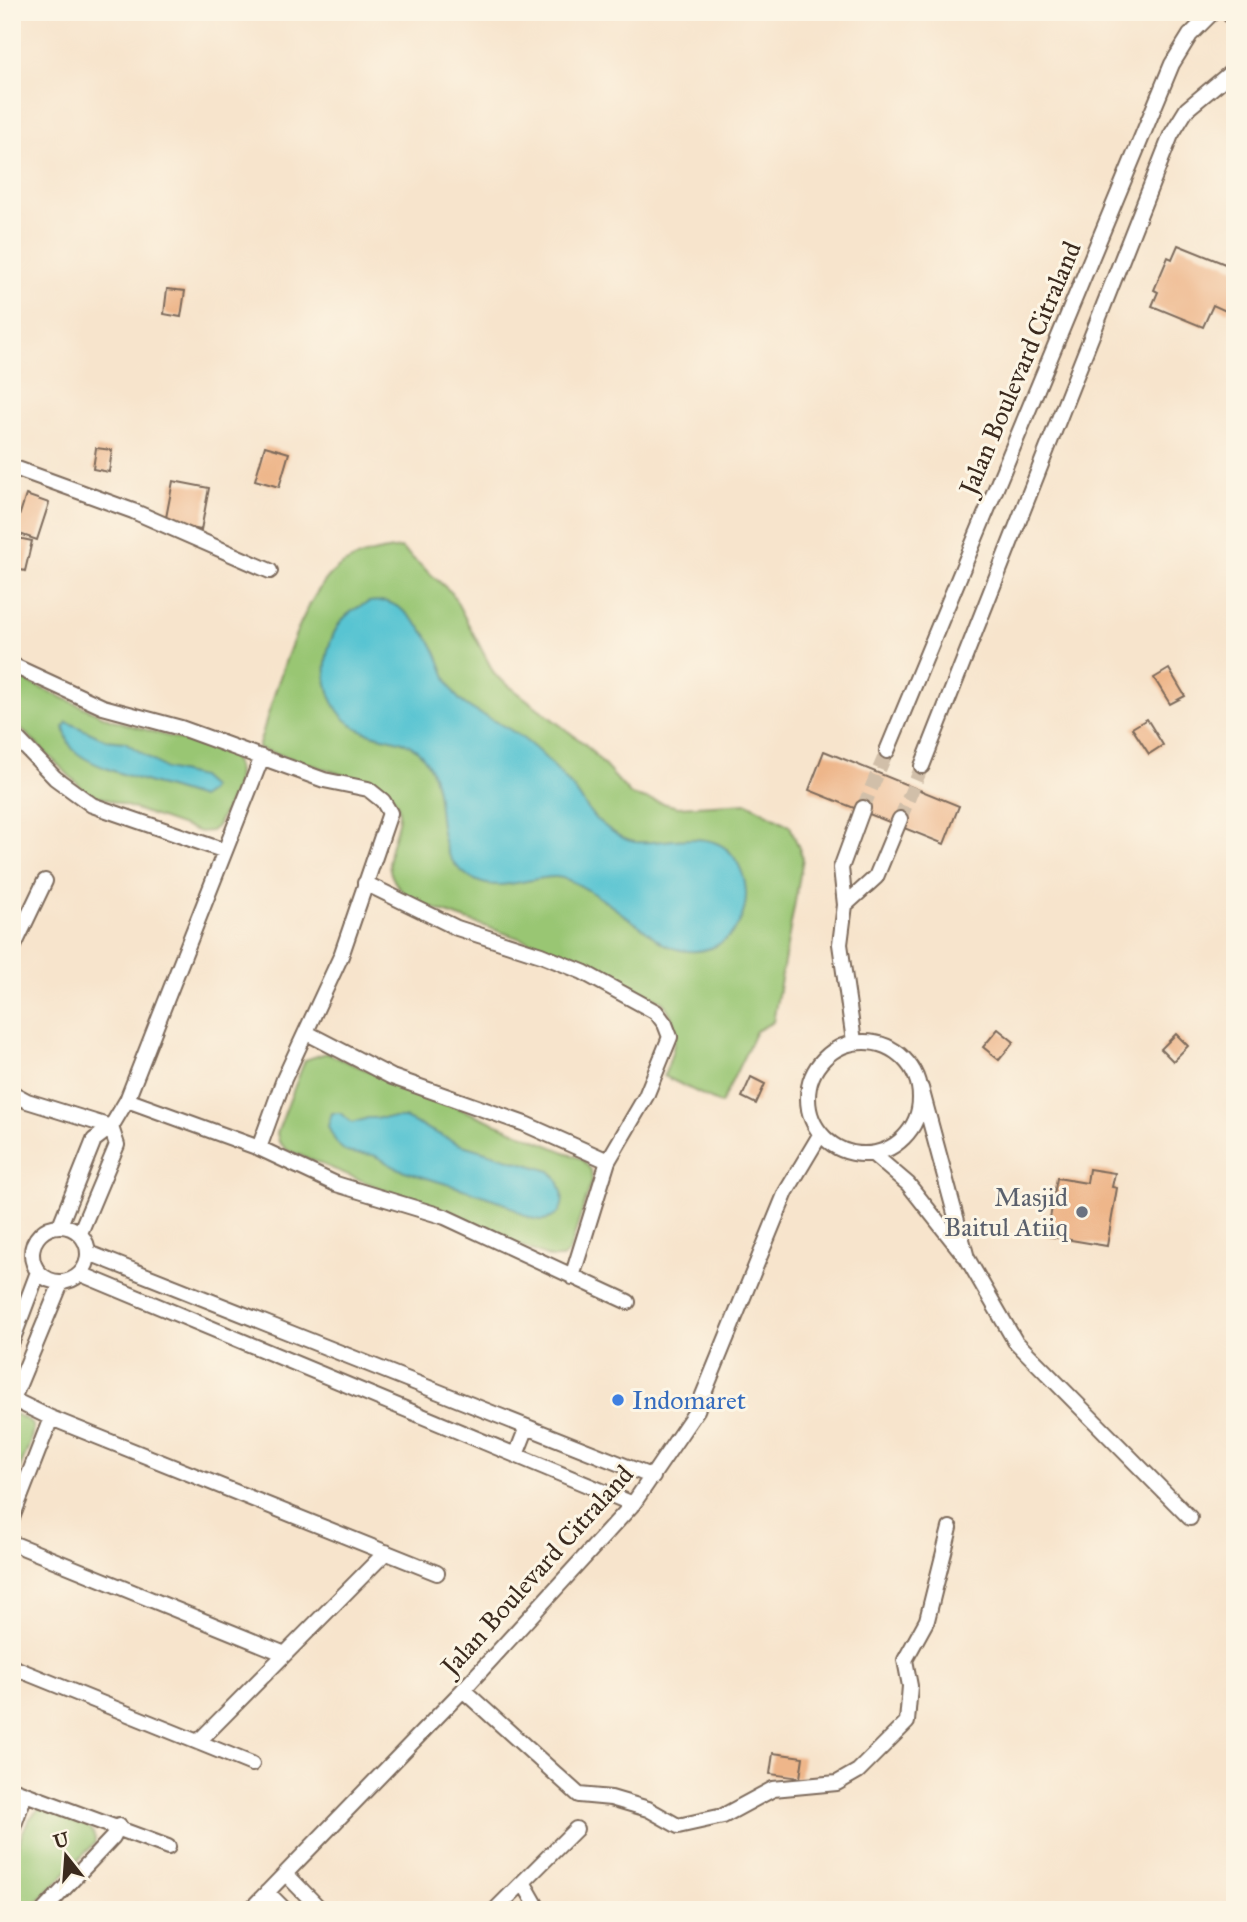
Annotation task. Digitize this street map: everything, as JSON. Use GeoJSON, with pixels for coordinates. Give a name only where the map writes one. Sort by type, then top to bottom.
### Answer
{"type":"FeatureCollection","features":[{"type":"Feature","properties":{"kind":"street","name":"Jalan Boulevard Citraland"},"geometry":{"type":"LineString","coordinates":[[887,751],[1172,64],[1189,36],[1213,12]]}},
{"type":"Feature","properties":{"kind":"street","name":"Jalan Boulevard Citraland"},"geometry":{"type":"LineString","coordinates":[[922,766],[1171,135],[1187,109],[1235,69]]}},
{"type":"Feature","properties":{"kind":"street"},"geometry":{"type":"LineString","coordinates":[[12,467],[133,511],[270,571]]}},
{"type":"Feature","properties":{"kind":"street"},"geometry":{"type":"LineString","coordinates":[[12,666],[103,707],[181,728],[324,780],[368,789],[383,801],[390,813],[341,956],[284,1079],[259,1148]]}},
{"type":"Feature","properties":{"kind":"street"},"geometry":{"type":"LineString","coordinates":[[12,733],[55,778],[92,805],[225,851]]}},
{"type":"Feature","properties":{"kind":"street"},"geometry":{"type":"LineString","coordinates":[[60,1225],[93,1140],[111,1128],[127,1100],[262,757]]}},
{"type":"Feature","properties":{"kind":"street"},"geometry":{"type":"LineString","coordinates":[[854,1041],[839,944],[845,905],[841,868],[863,808]]}},
{"type":"Feature","properties":{"kind":"street"},"geometry":{"type":"LineString","coordinates":[[845,905],[876,877],[900,819]]}},
{"type":"Feature","properties":{"kind":"street"},"geometry":{"type":"LineString","coordinates":[[13,946],[45,881]]}},
{"type":"Feature","properties":{"kind":"street"},"geometry":{"type":"LineString","coordinates":[[365,883],[457,928],[541,955],[583,972],[656,1012],[665,1024],[670,1037],[646,1096],[608,1161],[572,1277]]}},
{"type":"Feature","properties":{"kind":"street"},"geometry":{"type":"LineString","coordinates":[[307,1033],[393,1077],[525,1124],[608,1161]]}},
{"type":"Feature","properties":{"kind":"street"},"geometry":{"type":"LineString","coordinates":[[921,1088],[919,1118],[902,1142],[874,1155],[845,1152],[820,1135],[807,1108],[810,1079],[827,1054],[854,1041],[884,1044],[909,1061],[921,1088],[967,1258]]}},
{"type":"Feature","properties":{"kind":"street"},"geometry":{"type":"LineString","coordinates":[[12,1093],[27,1101],[111,1128]]}},
{"type":"Feature","properties":{"kind":"street"},"geometry":{"type":"LineString","coordinates":[[127,1100],[259,1148],[336,1184],[445,1217],[628,1302]]}},
{"type":"Feature","properties":{"kind":"street"},"geometry":{"type":"LineString","coordinates":[[80,1233],[117,1145],[111,1128]]}},
{"type":"Feature","properties":{"kind":"street","name":"Jalan Boulevard Citraland"},"geometry":{"type":"LineString","coordinates":[[250,1910],[463,1690],[633,1504],[653,1477],[697,1410],[786,1192],[820,1135]]}},
{"type":"Feature","properties":{"kind":"street"},"geometry":{"type":"LineString","coordinates":[[874,1155],[908,1184],[967,1258],[1015,1341],[1190,1518]]}},
{"type":"Feature","properties":{"kind":"street"},"geometry":{"type":"LineString","coordinates":[[89,1253],[81,1274],[61,1283],[48,1280],[38,1272],[32,1257],[34,1242],[45,1230],[60,1225],[80,1233],[89,1253],[653,1477]]}},
{"type":"Feature","properties":{"kind":"street"},"geometry":{"type":"LineString","coordinates":[[12,1341],[38,1272]]}},
{"type":"Feature","properties":{"kind":"street"},"geometry":{"type":"LineString","coordinates":[[81,1274],[633,1504]]}},
{"type":"Feature","properties":{"kind":"street"},"geometry":{"type":"LineString","coordinates":[[61,1283],[13,1399],[51,1418],[438,1573]]}},
{"type":"Feature","properties":{"kind":"street"},"geometry":{"type":"LineString","coordinates":[[12,1518],[51,1418]]}},
{"type":"Feature","properties":{"kind":"street"},"geometry":{"type":"LineString","coordinates":[[516,1455],[527,1427]]}},
{"type":"Feature","properties":{"kind":"street"},"geometry":{"type":"LineString","coordinates":[[463,1690],[579,1795],[611,1798],[648,1809],[678,1825],[723,1816],[774,1789],[837,1783],[858,1771],[907,1722],[911,1686],[905,1660],[927,1620],[950,1528]]}},
{"type":"Feature","properties":{"kind":"street"},"geometry":{"type":"LineString","coordinates":[[12,1543],[285,1654]]}},
{"type":"Feature","properties":{"kind":"street"},"geometry":{"type":"LineString","coordinates":[[198,1742],[386,1552]]}},
{"type":"Feature","properties":{"kind":"street"},"geometry":{"type":"LineString","coordinates":[[12,1667],[252,1764]]}},
{"type":"Feature","properties":{"kind":"street"},"geometry":{"type":"LineString","coordinates":[[12,1830],[19,1792],[119,1826],[168,1847]]}},
{"type":"Feature","properties":{"kind":"street"},"geometry":{"type":"LineString","coordinates":[[44,1910],[113,1837],[119,1826]]}},
{"type":"Feature","properties":{"kind":"street"},"geometry":{"type":"LineString","coordinates":[[495,1910],[576,1829]]}},
{"type":"Feature","properties":{"kind":"street"},"geometry":{"type":"LineString","coordinates":[[286,1874],[321,1910]]}},
{"type":"Feature","properties":{"kind":"street"},"geometry":{"type":"LineString","coordinates":[[523,1882],[539,1910]]}},
{"type":"Feature","properties":{"kind":"street"},"geometry":{"type":"LineString","coordinates":[[267,1892],[285,1910]]}},
{"type":"Feature","properties":{"kind":"green space"},"geometry":{"type":"Polygon","coordinates":[[[401,548],[452,593],[495,675],[586,745],[631,795],[678,807],[748,803],[790,826],[803,858],[773,1022],[756,1031],[721,1104],[664,1076],[675,1037],[672,1019],[662,1001],[576,958],[415,902],[397,886],[390,870],[390,855],[399,813],[395,800],[383,787],[258,748],[296,632],[318,590],[331,574],[346,563],[373,553],[401,548]]]}},
{"type":"Feature","properties":{"kind":"green space"},"geometry":{"type":"Polygon","coordinates":[[[12,675],[110,719],[231,755],[236,763],[237,781],[217,826],[211,831],[200,832],[86,792],[12,720],[12,675]]]}},
{"type":"Feature","properties":{"kind":"green space"},"geometry":{"type":"Polygon","coordinates":[[[326,1053],[582,1159],[591,1170],[592,1181],[569,1252],[562,1258],[551,1258],[287,1150],[279,1142],[277,1133],[305,1060],[326,1053]]]}},
{"type":"Feature","properties":{"kind":"green space"},"geometry":{"type":"Polygon","coordinates":[[[12,1413],[28,1421],[32,1430],[29,1446],[12,1486],[12,1413]]]}},
{"type":"Feature","properties":{"kind":"green space"},"geometry":{"type":"Polygon","coordinates":[[[41,1808],[58,1810],[84,1822],[94,1835],[95,1843],[29,1910],[12,1910],[16,1854],[25,1827],[41,1808]]]}},
{"type":"Feature","properties":{"kind":"water"},"geometry":{"type":"Polygon","coordinates":[[[369,602],[387,602],[407,614],[431,642],[457,697],[468,707],[530,744],[566,780],[594,817],[613,832],[635,842],[701,839],[725,848],[734,857],[743,874],[746,891],[745,908],[739,923],[729,936],[716,946],[699,951],[680,950],[661,942],[596,895],[564,878],[496,885],[477,881],[461,871],[451,859],[445,845],[435,783],[423,757],[407,744],[359,729],[341,714],[330,695],[326,661],[334,633],[347,615],[369,602]]]}},
{"type":"Feature","properties":{"kind":"water"},"geometry":{"type":"Polygon","coordinates":[[[67,722],[106,740],[125,742],[166,769],[200,777],[211,787],[209,792],[200,798],[95,764],[70,746],[64,727],[67,722]]]}},
{"type":"Feature","properties":{"kind":"water"},"geometry":{"type":"Polygon","coordinates":[[[332,1113],[340,1113],[352,1123],[368,1118],[405,1118],[459,1144],[550,1171],[562,1191],[561,1207],[552,1218],[537,1220],[499,1201],[398,1169],[373,1155],[347,1152],[338,1144],[328,1126],[332,1113]]]}},
{"type":"Feature","properties":{"kind":"building"},"geometry":{"type":"Polygon","coordinates":[[[1178,245],[1235,268],[1235,296],[1228,312],[1213,305],[1203,327],[1152,306],[1158,292],[1154,290],[1168,257],[1172,259],[1178,245]]]}},
{"type":"Feature","properties":{"kind":"building"},"geometry":{"type":"Polygon","coordinates":[[[167,289],[185,291],[181,317],[164,314],[167,289]]]}},
{"type":"Feature","properties":{"kind":"building"},"geometry":{"type":"Polygon","coordinates":[[[265,446],[289,453],[279,487],[255,480],[265,446]]]}},
{"type":"Feature","properties":{"kind":"building"},"geometry":{"type":"Polygon","coordinates":[[[96,448],[112,450],[109,472],[93,469],[96,448]]]}},
{"type":"Feature","properties":{"kind":"building"},"geometry":{"type":"Polygon","coordinates":[[[173,481],[209,488],[201,530],[165,523],[173,481]]]}},
{"type":"Feature","properties":{"kind":"building"},"geometry":{"type":"Polygon","coordinates":[[[26,495],[49,503],[37,540],[14,532],[26,495]]]}},
{"type":"Feature","properties":{"kind":"building"},"geometry":{"type":"Polygon","coordinates":[[[13,537],[32,541],[25,571],[12,568],[13,537]]]}},
{"type":"Feature","properties":{"kind":"building"},"geometry":{"type":"Polygon","coordinates":[[[1169,669],[1185,696],[1170,704],[1154,678],[1169,669]]]}},
{"type":"Feature","properties":{"kind":"building"},"geometry":{"type":"Polygon","coordinates":[[[1147,719],[1163,745],[1149,754],[1132,728],[1147,719]]]}},
{"type":"Feature","properties":{"kind":"building"},"geometry":{"type":"Polygon","coordinates":[[[824,751],[959,806],[944,844],[809,790],[824,751]]]}},
{"type":"Feature","properties":{"kind":"building"},"geometry":{"type":"Polygon","coordinates":[[[998,1029],[1014,1042],[999,1060],[983,1047],[998,1029]]]}},
{"type":"Feature","properties":{"kind":"building"},"geometry":{"type":"Polygon","coordinates":[[[1176,1034],[1188,1046],[1173,1061],[1161,1049],[1176,1034]]]}},
{"type":"Feature","properties":{"kind":"building"},"geometry":{"type":"Polygon","coordinates":[[[751,1077],[765,1084],[756,1104],[742,1097],[751,1077]]]}},
{"type":"Feature","properties":{"kind":"building","name":"Masjid Baitul Atiiq"},"geometry":{"type":"Polygon","coordinates":[[[1089,1169],[1115,1173],[1112,1187],[1117,1188],[1107,1246],[1047,1236],[1057,1178],[1087,1183],[1089,1169]]]}},
{"type":"Feature","properties":{"kind":"building"},"geometry":{"type":"Polygon","coordinates":[[[773,1753],[803,1757],[800,1778],[770,1774],[773,1753]]]}},
{"type":"Feature","properties":{"kind":"tunnel"},"geometry":{"type":"LineString","coordinates":[[863,808],[887,751]]}},
{"type":"Feature","properties":{"kind":"tunnel"},"geometry":{"type":"LineString","coordinates":[[900,819],[922,766]]}},
{"type":"Feature","properties":{"kind":"place","name":"Masjid Baitul Atiiq"},"geometry":{"type":"Point","coordinates":[1082,1212]}},
{"type":"Feature","properties":{"kind":"place","name":"Indomaret"},"geometry":{"type":"Point","coordinates":[618,1400]}}]}
